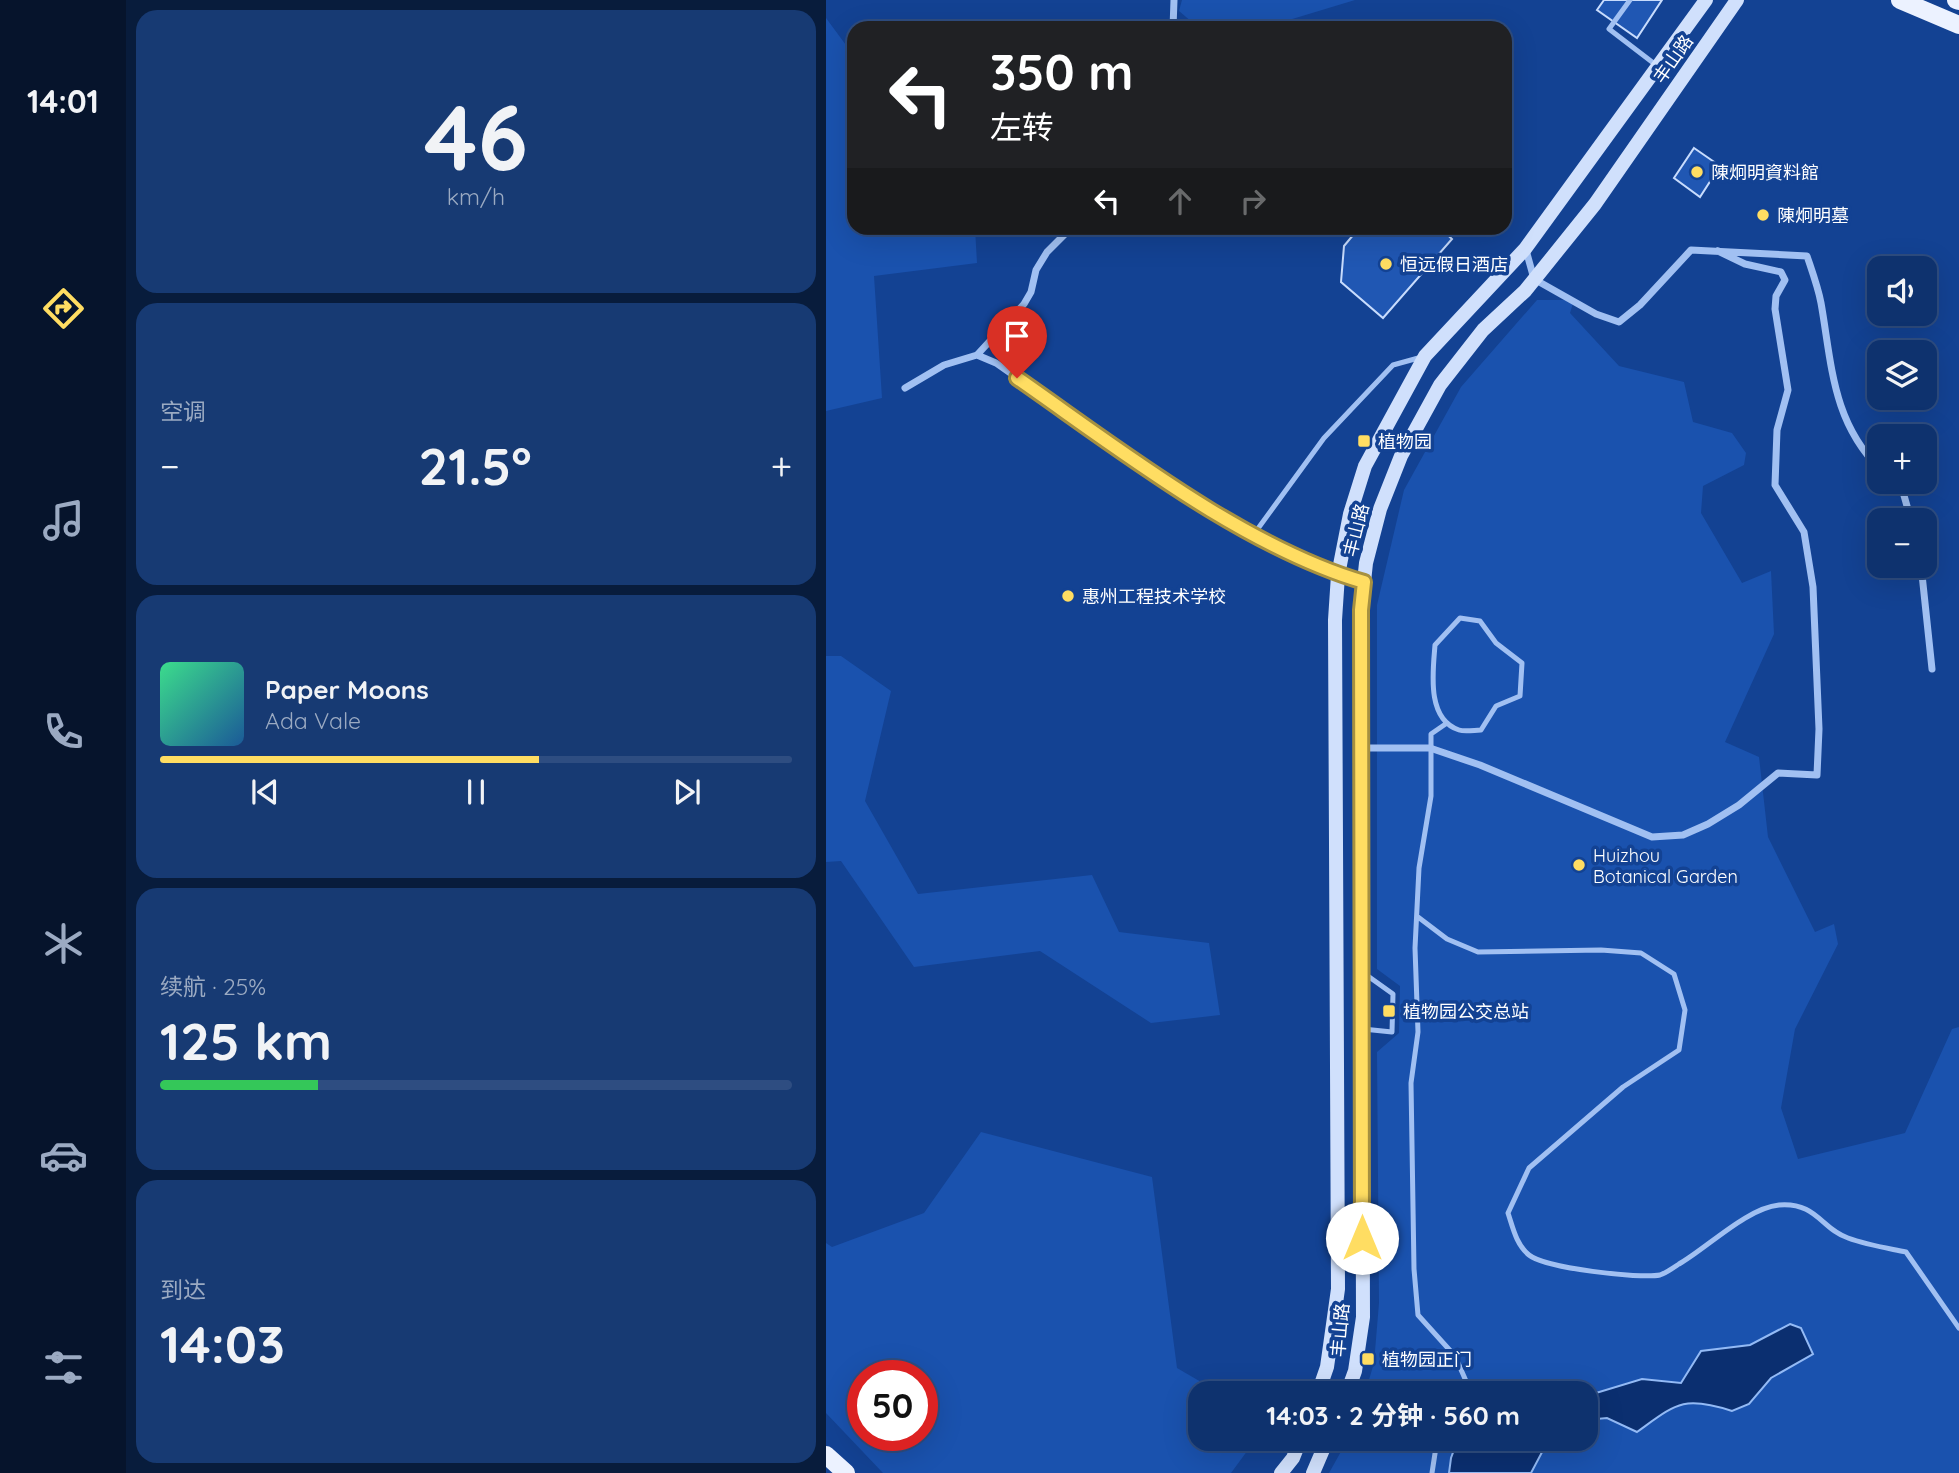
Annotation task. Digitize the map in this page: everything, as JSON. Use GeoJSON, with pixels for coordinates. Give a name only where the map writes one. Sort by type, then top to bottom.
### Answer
{"type":"FeatureCollection","features":[{"type":"Feature","properties":{"kind":"main road","name":"丰山路"},"geometry":{"type":"LineString","coordinates":[[1322,1381],[1327,1367],[1338,1289],[1335,620],[1338,575],[1350,514],[1365,466],[1425,356],[1525,249],[1706,0]]}},
{"type":"Feature","properties":{"kind":"main road","name":"丰山路"},"geometry":{"type":"LineString","coordinates":[[1351,1381],[1363,1317],[1361,610],[1364,582],[1380,509],[1401,456],[1440,385],[1483,330],[1534,279],[1595,204],[1737,0]]}},
{"type":"Feature","properties":{"kind":"main road"},"geometry":{"type":"LineString","coordinates":[[1900,0],[1959,25]]}},
{"type":"Feature","properties":{"kind":"main road"},"geometry":{"type":"LineString","coordinates":[[1337,1002],[1362,1029]]}},
{"type":"Feature","properties":{"kind":"main road"},"geometry":{"type":"LineString","coordinates":[[1281,1473],[1296,1451]]}},
{"type":"Feature","properties":{"kind":"main road"},"geometry":{"type":"LineString","coordinates":[[1312,1473],[1322,1451]]}},
{"type":"Feature","properties":{"kind":"main road"},"geometry":{"type":"LineString","coordinates":[[826,1455],[846,1473]]}},
{"type":"Feature","properties":{"kind":"street"},"geometry":{"type":"LineString","coordinates":[[1173,21],[1174,0]]}},
{"type":"Feature","properties":{"kind":"street"},"geometry":{"type":"LineString","coordinates":[[905,388],[944,365],[976,355],[1024,304],[1031,292],[1036,270],[1047,252],[1063,235]]}},
{"type":"Feature","properties":{"kind":"street"},"geometry":{"type":"LineString","coordinates":[[1525,249],[1534,279],[1596,314],[1619,322],[1640,305],[1691,250],[1807,256],[1821,299],[1835,395],[1867,456]]}},
{"type":"Feature","properties":{"kind":"street"},"geometry":{"type":"LineString","coordinates":[[1362,748],[1430,748],[1480,765],[1652,837],[1683,835],[1708,824],[1739,805],[1778,773],[1817,775],[1819,729],[1813,587],[1804,532],[1774,485],[1777,430],[1788,390],[1775,309],[1776,296],[1785,280],[1782,272],[1745,264],[1718,251]]}},
{"type":"Feature","properties":{"kind":"street"},"geometry":{"type":"LineString","coordinates":[[976,355],[996,363],[1161,478],[1254,534],[1338,575],[1364,582]]}},
{"type":"Feature","properties":{"kind":"street"},"geometry":{"type":"LineString","coordinates":[[1922,578],[1932,669]]}},
{"type":"Feature","properties":{"kind":"lane"},"geometry":{"type":"LineString","coordinates":[[1630,0],[1609,29],[1659,67]]}},
{"type":"Feature","properties":{"kind":"lane"},"geometry":{"type":"LineString","coordinates":[[1254,534],[1324,438],[1393,365],[1425,356]]}},
{"type":"Feature","properties":{"kind":"lane"},"geometry":{"type":"LineString","coordinates":[[1460,618],[1480,621],[1496,643],[1522,663],[1520,696],[1496,706],[1481,730],[1460,731],[1447,723],[1437,707],[1433,677],[1435,645],[1460,618]]}},
{"type":"Feature","properties":{"kind":"lane"},"geometry":{"type":"LineString","coordinates":[[1447,723],[1432,734],[1431,796],[1419,868],[1414,968],[1418,1032],[1411,1083],[1414,1269],[1418,1315],[1455,1356],[1466,1381]]}},
{"type":"Feature","properties":{"kind":"lane"},"geometry":{"type":"LineString","coordinates":[[1418,917],[1447,939],[1478,952],[1601,950],[1641,953],[1674,974],[1685,1010],[1679,1049],[1623,1087],[1529,1168],[1508,1213],[1516,1240],[1530,1256],[1568,1268],[1628,1275],[1661,1275],[1701,1251],[1744,1219],[1775,1205],[1796,1205],[1817,1215],[1845,1238],[1906,1252],[1959,1328]]}},
{"type":"Feature","properties":{"kind":"lane"},"geometry":{"type":"LineString","coordinates":[[1362,972],[1393,993],[1392,1032],[1362,1029]]}},
{"type":"Feature","properties":{"kind":"lane"},"geometry":{"type":"LineString","coordinates":[[1432,1473],[1435,1451]]}},
{"type":"Feature","properties":{"kind":"shaded area"},"geometry":{"type":"Polygon","coordinates":[[[1182,0],[1355,0],[1286,21],[1191,21],[1179,11],[1182,0]]]}},
{"type":"Feature","properties":{"kind":"shaded area"},"geometry":{"type":"Polygon","coordinates":[[[826,18],[847,46],[847,235],[975,235],[977,263],[874,276],[882,398],[826,411],[826,18]]]}},
{"type":"Feature","properties":{"kind":"shaded area","name":"Huizhou Botanical Garden"},"geometry":{"type":"Polygon","coordinates":[[[1537,300],[1574,300],[1570,313],[1619,366],[1684,382],[1693,422],[1732,433],[1746,453],[1744,465],[1703,486],[1701,513],[1742,583],[1771,571],[1774,634],[1725,742],[1759,757],[1768,837],[1815,932],[1834,924],[1838,944],[1795,1029],[1781,1108],[1798,1159],[1905,1133],[1952,1029],[1959,1027],[1959,1473],[1329,1473],[1341,1451],[1598,1451],[1598,1381],[1369,1381],[1374,1363],[1379,1303],[1377,1052],[1399,1033],[1400,986],[1377,969],[1377,605],[1404,490],[1461,387],[1537,300]]]}},
{"type":"Feature","properties":{"kind":"shaded area"},"geometry":{"type":"Polygon","coordinates":[[[826,656],[841,656],[891,691],[865,801],[918,894],[1092,875],[1119,932],[1209,943],[1220,1015],[1151,1023],[1040,951],[914,967],[841,861],[826,862],[826,656]]]}},
{"type":"Feature","properties":{"kind":"shaded area"},"geometry":{"type":"Polygon","coordinates":[[[981,1132],[1152,1177],[1177,1368],[1199,1381],[1188,1381],[1188,1451],[1247,1451],[1231,1473],[883,1473],[862,1451],[938,1451],[938,1360],[847,1360],[847,1435],[826,1413],[826,1243],[832,1247],[924,1213],[981,1132]]]}},
{"type":"Feature","properties":{"kind":"shaded area"},"geometry":{"type":"Polygon","coordinates":[[[1790,1324],[1801,1328],[1813,1354],[1771,1378],[1749,1404],[1732,1411],[1702,1404],[1681,1405],[1637,1432],[1607,1418],[1598,1419],[1598,1392],[1642,1379],[1681,1383],[1701,1351],[1750,1345],[1790,1324]]]}},
{"type":"Feature","properties":{"kind":"shaded area"},"geometry":{"type":"Polygon","coordinates":[[[1453,1451],[1543,1451],[1531,1473],[1449,1473],[1453,1451]]]}},
{"type":"Feature","properties":{"kind":"building"},"geometry":{"type":"Polygon","coordinates":[[[1604,0],[1662,0],[1637,38],[1597,10],[1604,0]]]}},
{"type":"Feature","properties":{"kind":"building","name":"陳炯明資料館"},"geometry":{"type":"Polygon","coordinates":[[[1694,148],[1720,166],[1700,197],[1674,178],[1694,148]]]}},
{"type":"Feature","properties":{"kind":"building","name":"恒远假日酒店"},"geometry":{"type":"Polygon","coordinates":[[[1353,235],[1448,235],[1452,239],[1383,318],[1341,282],[1344,246],[1353,235]]]}},
{"type":"Feature","properties":{"kind":"place","name":"陳炯明資料館"},"geometry":{"type":"Point","coordinates":[1697,172]}},
{"type":"Feature","properties":{"kind":"place","name":"陳炯明墓"},"geometry":{"type":"Point","coordinates":[1763,215]}},
{"type":"Feature","properties":{"kind":"place","name":"恒远假日酒店"},"geometry":{"type":"Point","coordinates":[1386,264]}},
{"type":"Feature","properties":{"kind":"place","name":"植物园"},"geometry":{"type":"Point","coordinates":[1364,441]}},
{"type":"Feature","properties":{"kind":"place","name":"惠州工程技术学校"},"geometry":{"type":"Point","coordinates":[1068,596]}},
{"type":"Feature","properties":{"kind":"place","name":"Huizhou Botanical Garden"},"geometry":{"type":"Point","coordinates":[1579,865]}},
{"type":"Feature","properties":{"kind":"place","name":"植物园公交总站"},"geometry":{"type":"Point","coordinates":[1389,1011]}},
{"type":"Feature","properties":{"kind":"place","name":"植物园正门"},"geometry":{"type":"Point","coordinates":[1368,1359]}},
{"type":"Feature","properties":{"kind":"route"},"geometry":{"type":"LineString","coordinates":[[1017,378],[1161,478],[1254,534],[1338,575],[1364,582],[1361,610],[1362,1238]]}}]}
